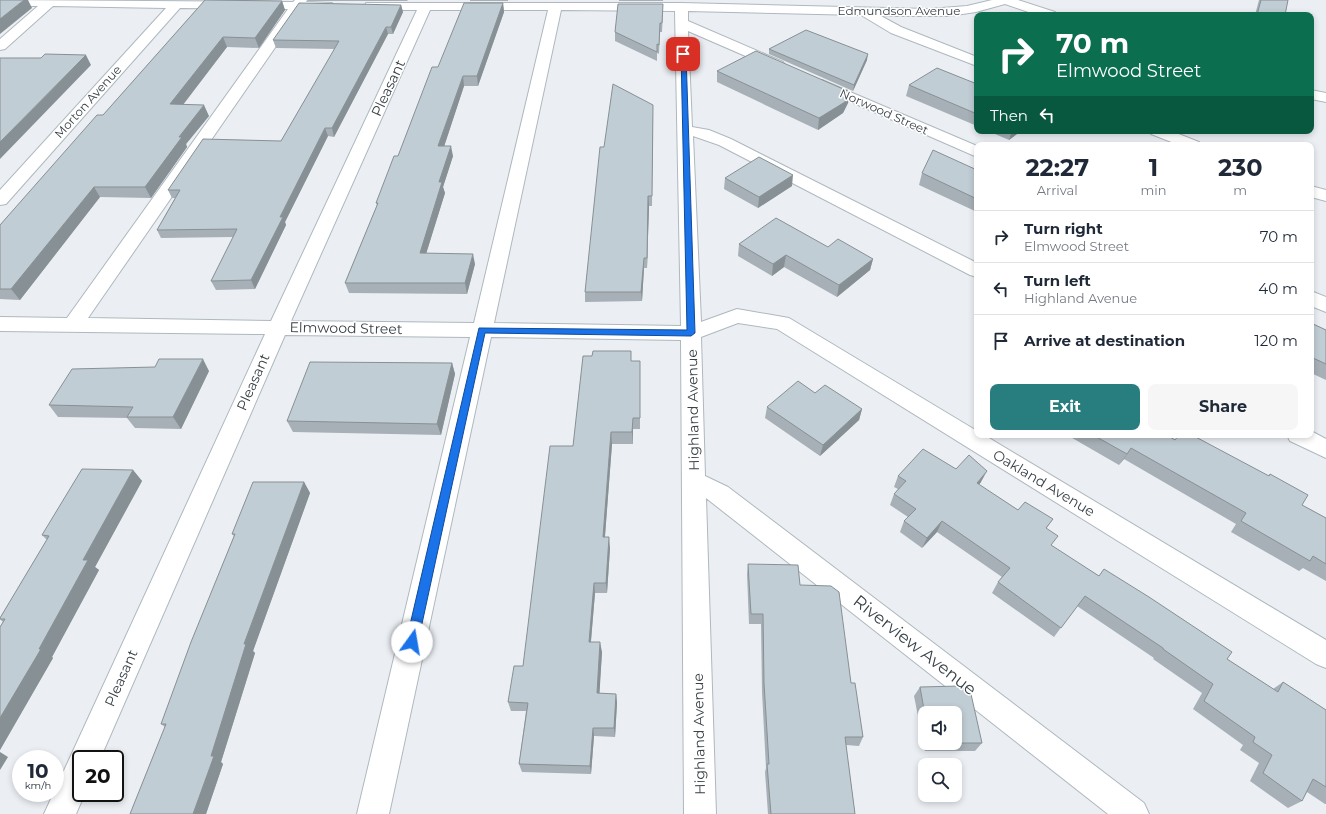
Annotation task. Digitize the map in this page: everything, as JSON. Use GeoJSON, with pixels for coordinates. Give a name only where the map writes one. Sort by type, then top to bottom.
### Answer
{"type":"FeatureCollection","features":[{"type":"Feature","properties":{"kind":"street","name":"Edmundson Avenue"},"geometry":{"type":"LineString","coordinates":[[361,6],[555,7],[681,15],[959,12],[982,8],[1005,0]]}},
{"type":"Feature","properties":{"kind":"street"},"geometry":{"type":"LineString","coordinates":[[1005,0],[1041,12]]}},
{"type":"Feature","properties":{"kind":"street"},"geometry":{"type":"LineString","coordinates":[[0,2],[176,4],[299,3],[337,6]]}},
{"type":"Feature","properties":{"kind":"street"},"geometry":{"type":"LineString","coordinates":[[0,46],[51,2]]}},
{"type":"Feature","properties":{"kind":"street"},"geometry":{"type":"LineString","coordinates":[[73,325],[299,3]]}},
{"type":"Feature","properties":{"kind":"street","name":"Morton Avenue"},"geometry":{"type":"LineString","coordinates":[[0,200],[176,4]]}},
{"type":"Feature","properties":{"kind":"street","name":"Pleasant"},"geometry":{"type":"LineString","coordinates":[[89,750],[278,327],[425,7]]}},
{"type":"Feature","properties":{"kind":"street"},"geometry":{"type":"LineString","coordinates":[[373,814],[555,7]]}},
{"type":"Feature","properties":{"kind":"street"},"geometry":{"type":"LineString","coordinates":[[864,12],[896,30],[974,61]]}},
{"type":"Feature","properties":{"kind":"street"},"geometry":{"type":"LineString","coordinates":[[681,15],[790,70]]}},
{"type":"Feature","properties":{"kind":"street","name":"Highland Avenue"},"geometry":{"type":"LineString","coordinates":[[681,15],[691,333],[700,814]]}},
{"type":"Feature","properties":{"kind":"street","name":"Norwood Street"},"geometry":{"type":"LineString","coordinates":[[811,80],[974,151]]}},
{"type":"Feature","properties":{"kind":"street"},"geometry":{"type":"LineString","coordinates":[[1314,95],[1326,98]]}},
{"type":"Feature","properties":{"kind":"street"},"geometry":{"type":"LineString","coordinates":[[685,130],[703,134],[725,142],[974,269]]}},
{"type":"Feature","properties":{"kind":"street"},"geometry":{"type":"LineString","coordinates":[[1165,134],[1185,142]]}},
{"type":"Feature","properties":{"kind":"street"},"geometry":{"type":"LineString","coordinates":[[1314,191],[1326,196]]}},
{"type":"Feature","properties":{"kind":"street"},"geometry":{"type":"LineString","coordinates":[[1314,299],[1326,305]]}},
{"type":"Feature","properties":{"kind":"street","name":"Oakland Avenue"},"geometry":{"type":"LineString","coordinates":[[691,333],[737,316],[782,323],[1326,655]]}},
{"type":"Feature","properties":{"kind":"street","name":"Elmwood Street"},"geometry":{"type":"LineString","coordinates":[[0,324],[691,333]]}},
{"type":"Feature","properties":{"kind":"street"},"geometry":{"type":"LineString","coordinates":[[1304,438],[1326,449]]}},
{"type":"Feature","properties":{"kind":"street","name":"Riverview Avenue"},"geometry":{"type":"LineString","coordinates":[[694,481],[720,494],[1133,814]]}},
{"type":"Feature","properties":{"kind":"street"},"geometry":{"type":"LineString","coordinates":[[60,814],[72,788]]}},
{"type":"Feature","properties":{"kind":"building"},"geometry":{"type":"Polygon","coordinates":[[[0,0],[24,0],[0,19],[0,0]]]}},
{"type":"Feature","properties":{"kind":"building"},"geometry":{"type":"Polygon","coordinates":[[[205,0],[282,1],[255,38],[223,37],[170,104],[204,105],[179,137],[182,137],[145,187],[94,187],[11,289],[0,289],[0,225],[97,115],[103,115],[205,0]]]}},
{"type":"Feature","properties":{"kind":"building"},"geometry":{"type":"Polygon","coordinates":[[[1261,0],[1288,0],[1286,12],[1258,12],[1261,0]]]}},
{"type":"Feature","properties":{"kind":"building"},"geometry":{"type":"Polygon","coordinates":[[[299,3],[401,5],[391,27],[386,27],[332,128],[325,128],[280,217],[283,217],[251,280],[211,281],[237,229],[157,230],[180,190],[168,190],[203,139],[281,141],[339,41],[273,40],[299,3]]]}},
{"type":"Feature","properties":{"kind":"building"},"geometry":{"type":"Polygon","coordinates":[[[464,3],[503,3],[477,76],[463,76],[438,146],[451,146],[439,182],[442,182],[420,253],[473,254],[465,283],[345,283],[378,203],[376,203],[394,156],[398,156],[432,67],[438,67],[464,3]]]}},
{"type":"Feature","properties":{"kind":"building"},"geometry":{"type":"Polygon","coordinates":[[[618,4],[663,4],[662,23],[660,23],[659,45],[657,44],[657,52],[615,32],[618,4]]]}},
{"type":"Feature","properties":{"kind":"building"},"geometry":{"type":"Polygon","coordinates":[[[806,30],[868,54],[854,85],[769,49],[806,30]]]}},
{"type":"Feature","properties":{"kind":"building"},"geometry":{"type":"Polygon","coordinates":[[[756,51],[850,92],[845,102],[819,118],[717,71],[756,51]]]}},
{"type":"Feature","properties":{"kind":"building"},"geometry":{"type":"Polygon","coordinates":[[[45,54],[86,55],[0,142],[0,58],[41,58],[45,54]]]}},
{"type":"Feature","properties":{"kind":"building"},"geometry":{"type":"Polygon","coordinates":[[[937,68],[974,83],[974,113],[909,85],[937,68]]]}},
{"type":"Feature","properties":{"kind":"building"},"geometry":{"type":"Polygon","coordinates":[[[613,84],[653,105],[652,196],[648,196],[647,258],[644,258],[641,292],[585,292],[600,147],[604,147],[613,84]]]}},
{"type":"Feature","properties":{"kind":"building"},"geometry":{"type":"Polygon","coordinates":[[[933,150],[974,169],[974,198],[922,173],[933,150]]]}},
{"type":"Feature","properties":{"kind":"building"},"geometry":{"type":"Polygon","coordinates":[[[759,157],[793,175],[759,197],[725,178],[759,157]]]}},
{"type":"Feature","properties":{"kind":"building"},"geometry":{"type":"Polygon","coordinates":[[[776,218],[828,247],[838,239],[873,259],[839,285],[786,255],[773,264],[739,244],[776,218]]]}},
{"type":"Feature","properties":{"kind":"building"},"geometry":{"type":"Polygon","coordinates":[[[1314,324],[1326,330],[1326,364],[1314,358],[1314,324]]]}},
{"type":"Feature","properties":{"kind":"building"},"geometry":{"type":"Polygon","coordinates":[[[593,351],[631,351],[631,361],[640,361],[640,418],[633,418],[632,432],[611,432],[603,537],[609,537],[606,583],[594,583],[589,642],[600,642],[597,693],[616,694],[614,728],[593,728],[590,766],[519,764],[528,703],[508,702],[514,666],[523,666],[550,446],[573,446],[583,356],[592,356],[593,351]]]}},
{"type":"Feature","properties":{"kind":"building"},"geometry":{"type":"Polygon","coordinates":[[[159,359],[203,359],[173,417],[127,417],[133,407],[49,405],[72,369],[155,367],[159,359]]]}},
{"type":"Feature","properties":{"kind":"building"},"geometry":{"type":"Polygon","coordinates":[[[310,362],[452,363],[437,424],[287,421],[310,362]]]}},
{"type":"Feature","properties":{"kind":"building"},"geometry":{"type":"Polygon","coordinates":[[[798,381],[815,393],[825,385],[862,409],[823,445],[767,407],[798,381]]]}},
{"type":"Feature","properties":{"kind":"building"},"geometry":{"type":"Polygon","coordinates":[[[1098,438],[1172,438],[1175,440],[1177,438],[1198,438],[1269,476],[1270,474],[1308,495],[1302,505],[1326,518],[1326,564],[1313,556],[1310,561],[1241,521],[1246,513],[1131,448],[1127,454],[1098,438]]]}},
{"type":"Feature","properties":{"kind":"building"},"geometry":{"type":"Polygon","coordinates":[[[923,449],[956,469],[969,455],[987,471],[977,483],[1018,510],[1025,502],[1053,519],[1046,528],[1058,536],[1051,545],[1099,576],[1104,569],[1149,597],[1232,652],[1227,659],[1278,692],[1283,682],[1326,710],[1326,787],[1313,779],[1302,801],[1263,773],[1272,755],[1253,742],[1255,737],[1204,701],[1213,684],[1163,648],[1085,596],[1061,628],[998,582],[1010,568],[942,521],[927,538],[904,521],[916,509],[894,494],[906,481],[898,476],[923,449]]]}},
{"type":"Feature","properties":{"kind":"building"},"geometry":{"type":"Polygon","coordinates":[[[82,469],[133,470],[83,560],[88,560],[39,649],[41,649],[0,718],[0,627],[5,619],[0,618],[49,536],[42,535],[82,469]]]}},
{"type":"Feature","properties":{"kind":"building"},"geometry":{"type":"Polygon","coordinates":[[[253,482],[304,482],[244,644],[246,644],[211,756],[214,756],[193,814],[130,814],[166,724],[161,724],[191,642],[235,534],[232,534],[253,482]]]}},
{"type":"Feature","properties":{"kind":"building"},"geometry":{"type":"Polygon","coordinates":[[[748,564],[798,565],[800,585],[831,586],[839,592],[851,683],[855,683],[863,737],[845,737],[855,814],[771,814],[767,764],[769,764],[764,683],[763,614],[751,614],[748,564]]]}},
{"type":"Feature","properties":{"kind":"building"},"geometry":{"type":"Polygon","coordinates":[[[960,686],[971,694],[982,743],[962,743],[962,706],[923,706],[920,687],[960,686]]]}},
{"type":"Feature","properties":{"kind":"route"},"geometry":{"type":"LineString","coordinates":[[412,642],[482,330],[691,333],[683,54]]}}]}
